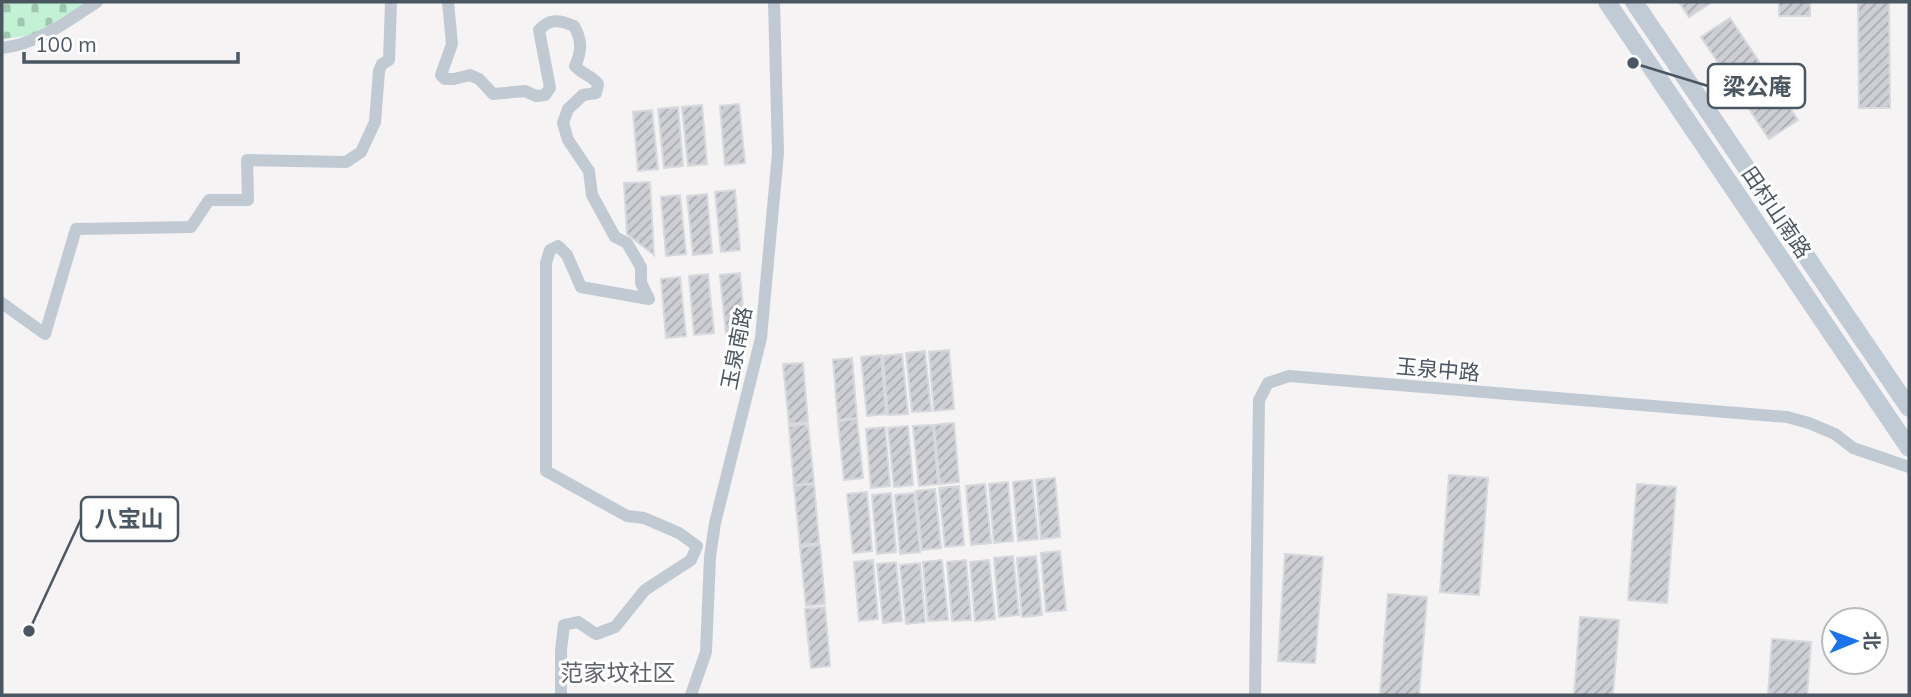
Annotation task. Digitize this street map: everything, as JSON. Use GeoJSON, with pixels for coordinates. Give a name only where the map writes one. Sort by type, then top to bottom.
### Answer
{"type":"FeatureCollection","features":[{"type":"Feature","properties":{"kind":"main road","name":"田村山南路"},"geometry":{"type":"LineString","coordinates":[[1607,2],[1909,448]]}},
{"type":"Feature","properties":{"kind":"main road","name":"田村山南路"},"geometry":{"type":"LineString","coordinates":[[1634,2],[1909,408]]}},
{"type":"Feature","properties":{"kind":"street"},"geometry":{"type":"LineString","coordinates":[[2,48],[22,45],[40,38],[97,2]]}},
{"type":"Feature","properties":{"kind":"street"},"geometry":{"type":"LineString","coordinates":[[2,303],[45,334],[76,229],[191,227],[209,200],[248,200],[247,160],[346,162],[362,152],[375,122],[379,71],[382,64],[390,60],[391,2]]}},
{"type":"Feature","properties":{"kind":"street"},"geometry":{"type":"LineString","coordinates":[[448,2],[452,44],[441,75],[445,79],[470,75],[479,79],[493,94],[524,91],[536,96],[545,95],[550,88],[539,30],[545,23],[553,20],[574,26],[579,36],[581,53],[575,66],[581,73],[594,78],[598,84],[596,93],[583,95],[568,109],[563,124],[568,140],[589,171],[592,195],[615,237],[627,243],[641,267],[641,283],[649,299],[581,287],[567,255],[558,246],[550,250],[547,263],[546,471],[627,516],[644,518],[679,533],[697,547],[691,561],[645,590],[615,627],[596,634],[578,622],[564,625],[561,695]]}},
{"type":"Feature","properties":{"kind":"street","name":"玉泉南路"},"geometry":{"type":"LineString","coordinates":[[691,695],[706,652],[710,557],[715,523],[761,338],[778,153],[774,2]]}},
{"type":"Feature","properties":{"kind":"street","name":"玉泉中路"},"geometry":{"type":"LineString","coordinates":[[1255,695],[1259,400],[1268,383],[1289,376],[1787,417],[1809,423],[1835,434],[1853,447],[1909,467]]}},
{"type":"Feature","properties":{"kind":"green space"},"geometry":{"type":"Polygon","coordinates":[[[2,2],[87,2],[33,35],[2,39],[2,2]]]}},
{"type":"Feature","properties":{"kind":"building"},"geometry":{"type":"Polygon","coordinates":[[[1679,2],[1712,2],[1689,17],[1679,2]]]}},
{"type":"Feature","properties":{"kind":"building"},"geometry":{"type":"Polygon","coordinates":[[[1779,2],[1810,2],[1810,16],[1779,16],[1779,2]]]}},
{"type":"Feature","properties":{"kind":"building"},"geometry":{"type":"Polygon","coordinates":[[[1858,2],[1889,2],[1890,108],[1859,108],[1858,2]]]}},
{"type":"Feature","properties":{"kind":"building"},"geometry":{"type":"Polygon","coordinates":[[[1730,18],[1798,120],[1769,139],[1701,37],[1730,18]]]}},
{"type":"Feature","properties":{"kind":"building"},"geometry":{"type":"Polygon","coordinates":[[[739,104],[745,163],[725,165],[720,106],[739,104]]]}},
{"type":"Feature","properties":{"kind":"building"},"geometry":{"type":"Polygon","coordinates":[[[702,105],[707,164],[688,166],[682,107],[702,105]]]}},
{"type":"Feature","properties":{"kind":"building"},"geometry":{"type":"Polygon","coordinates":[[[678,107],[683,166],[664,168],[658,109],[678,107]]]}},
{"type":"Feature","properties":{"kind":"building"},"geometry":{"type":"Polygon","coordinates":[[[652,110],[658,169],[638,171],[633,112],[652,110]]]}},
{"type":"Feature","properties":{"kind":"building"},"geometry":{"type":"Polygon","coordinates":[[[650,182],[654,255],[627,234],[624,183],[650,182]]]}},
{"type":"Feature","properties":{"kind":"building"},"geometry":{"type":"Polygon","coordinates":[[[735,190],[740,250],[721,252],[715,192],[735,190]]]}},
{"type":"Feature","properties":{"kind":"building"},"geometry":{"type":"Polygon","coordinates":[[[707,194],[712,253],[693,255],[687,196],[707,194]]]}},
{"type":"Feature","properties":{"kind":"building"},"geometry":{"type":"Polygon","coordinates":[[[680,195],[686,254],[666,256],[661,197],[680,195]]]}},
{"type":"Feature","properties":{"kind":"building"},"geometry":{"type":"Polygon","coordinates":[[[740,273],[745,332],[726,334],[720,275],[740,273]]]}},
{"type":"Feature","properties":{"kind":"building"},"geometry":{"type":"Polygon","coordinates":[[[708,274],[714,333],[694,335],[689,276],[708,274]]]}},
{"type":"Feature","properties":{"kind":"building"},"geometry":{"type":"Polygon","coordinates":[[[680,277],[686,336],[666,338],[661,279],[680,277]]]}},
{"type":"Feature","properties":{"kind":"building"},"geometry":{"type":"Polygon","coordinates":[[[949,350],[954,409],[934,411],[929,352],[949,350]]]}},
{"type":"Feature","properties":{"kind":"building"},"geometry":{"type":"Polygon","coordinates":[[[925,351],[931,411],[912,412],[906,353],[925,351]]]}},
{"type":"Feature","properties":{"kind":"building"},"geometry":{"type":"Polygon","coordinates":[[[902,354],[908,414],[888,415],[883,356],[902,354]]]}},
{"type":"Feature","properties":{"kind":"building"},"geometry":{"type":"Polygon","coordinates":[[[881,355],[886,414],[867,416],[861,357],[881,355]]]}},
{"type":"Feature","properties":{"kind":"building"},"geometry":{"type":"Polygon","coordinates":[[[852,358],[857,418],[838,420],[833,360],[852,358]]]}},
{"type":"Feature","properties":{"kind":"building"},"geometry":{"type":"Polygon","coordinates":[[[803,363],[808,422],[789,424],[783,364],[803,363]]]}},
{"type":"Feature","properties":{"kind":"building"},"geometry":{"type":"Polygon","coordinates":[[[857,419],[863,478],[844,480],[838,421],[857,419]]]}},
{"type":"Feature","properties":{"kind":"building"},"geometry":{"type":"Polygon","coordinates":[[[954,423],[959,482],[940,484],[934,425],[954,423]]]}},
{"type":"Feature","properties":{"kind":"building"},"geometry":{"type":"Polygon","coordinates":[[[808,424],[814,483],[794,485],[789,426],[808,424]]]}},
{"type":"Feature","properties":{"kind":"building"},"geometry":{"type":"Polygon","coordinates":[[[933,425],[938,484],[919,486],[913,426],[933,425]]]}},
{"type":"Feature","properties":{"kind":"building"},"geometry":{"type":"Polygon","coordinates":[[[908,426],[913,485],[894,487],[888,428],[908,426]]]}},
{"type":"Feature","properties":{"kind":"building"},"geometry":{"type":"Polygon","coordinates":[[[885,427],[890,486],[871,488],[866,429],[885,427]]]}},
{"type":"Feature","properties":{"kind":"building"},"geometry":{"type":"Polygon","coordinates":[[[1449,475],[1488,478],[1479,595],[1440,592],[1449,475]]]}},
{"type":"Feature","properties":{"kind":"building"},"geometry":{"type":"Polygon","coordinates":[[[1055,478],[1060,537],[1041,539],[1036,480],[1055,478]]]}},
{"type":"Feature","properties":{"kind":"building"},"geometry":{"type":"Polygon","coordinates":[[[1032,480],[1038,539],[1018,541],[1013,482],[1032,480]]]}},
{"type":"Feature","properties":{"kind":"building"},"geometry":{"type":"Polygon","coordinates":[[[1008,482],[1013,541],[994,543],[989,484],[1008,482]]]}},
{"type":"Feature","properties":{"kind":"building"},"geometry":{"type":"Polygon","coordinates":[[[814,484],[819,543],[800,545],[794,486],[814,484]]]}},
{"type":"Feature","properties":{"kind":"building"},"geometry":{"type":"Polygon","coordinates":[[[985,484],[991,543],[971,545],[966,486],[985,484]]]}},
{"type":"Feature","properties":{"kind":"building"},"geometry":{"type":"Polygon","coordinates":[[[1637,484],[1676,487],[1667,603],[1628,600],[1637,484]]]}},
{"type":"Feature","properties":{"kind":"building"},"geometry":{"type":"Polygon","coordinates":[[[959,486],[964,545],[945,547],[939,488],[959,486]]]}},
{"type":"Feature","properties":{"kind":"building"},"geometry":{"type":"Polygon","coordinates":[[[935,489],[941,548],[922,550],[916,491],[935,489]]]}},
{"type":"Feature","properties":{"kind":"building"},"geometry":{"type":"Polygon","coordinates":[[[867,492],[872,551],[853,553],[847,494],[867,492]]]}},
{"type":"Feature","properties":{"kind":"building"},"geometry":{"type":"Polygon","coordinates":[[[891,493],[896,552],[877,554],[872,495],[891,493]]]}},
{"type":"Feature","properties":{"kind":"building"},"geometry":{"type":"Polygon","coordinates":[[[914,493],[920,552],[900,554],[895,495],[914,493]]]}},
{"type":"Feature","properties":{"kind":"building"},"geometry":{"type":"Polygon","coordinates":[[[820,545],[825,604],[806,606],[800,547],[820,545]]]}},
{"type":"Feature","properties":{"kind":"building"},"geometry":{"type":"Polygon","coordinates":[[[1060,551],[1066,610],[1046,612],[1041,553],[1060,551]]]}},
{"type":"Feature","properties":{"kind":"building"},"geometry":{"type":"Polygon","coordinates":[[[1285,554],[1323,557],[1315,663],[1278,661],[1285,554]]]}},
{"type":"Feature","properties":{"kind":"building"},"geometry":{"type":"Polygon","coordinates":[[[1013,556],[1019,615],[999,617],[994,558],[1013,556]]]}},
{"type":"Feature","properties":{"kind":"building"},"geometry":{"type":"Polygon","coordinates":[[[1036,556],[1042,615],[1022,617],[1017,558],[1036,556]]]}},
{"type":"Feature","properties":{"kind":"building"},"geometry":{"type":"Polygon","coordinates":[[[873,560],[878,619],[859,621],[854,562],[873,560]]]}},
{"type":"Feature","properties":{"kind":"building"},"geometry":{"type":"Polygon","coordinates":[[[942,560],[948,620],[928,621],[923,562],[942,560]]]}},
{"type":"Feature","properties":{"kind":"building"},"geometry":{"type":"Polygon","coordinates":[[[966,560],[971,620],[952,621],[947,562],[966,560]]]}},
{"type":"Feature","properties":{"kind":"building"},"geometry":{"type":"Polygon","coordinates":[[[989,560],[995,619],[975,621],[970,562],[989,560]]]}},
{"type":"Feature","properties":{"kind":"building"},"geometry":{"type":"Polygon","coordinates":[[[896,562],[902,621],[883,623],[877,564],[896,562]]]}},
{"type":"Feature","properties":{"kind":"building"},"geometry":{"type":"Polygon","coordinates":[[[920,563],[925,622],[906,624],[900,565],[920,563]]]}},
{"type":"Feature","properties":{"kind":"building"},"geometry":{"type":"Polygon","coordinates":[[[1388,594],[1427,597],[1419,695],[1380,695],[1388,594]]]}},
{"type":"Feature","properties":{"kind":"building"},"geometry":{"type":"Polygon","coordinates":[[[825,607],[830,666],[811,668],[805,609],[825,607]]]}},
{"type":"Feature","properties":{"kind":"building"},"geometry":{"type":"Polygon","coordinates":[[[1580,617],[1619,620],[1613,695],[1574,695],[1580,617]]]}},
{"type":"Feature","properties":{"kind":"building"},"geometry":{"type":"Polygon","coordinates":[[[1772,639],[1811,642],[1807,695],[1768,695],[1772,639]]]}},
{"type":"Feature","properties":{"kind":"place","name":"梁公庵"},"geometry":{"type":"Point","coordinates":[1633,63]}},
{"type":"Feature","properties":{"kind":"place","name":"八宝山"},"geometry":{"type":"Point","coordinates":[29,631]}},
{"type":"Feature","properties":{"kind":"district","name":"范家坟社区"},"geometry":{"type":"Point","coordinates":[618,672]}}]}
